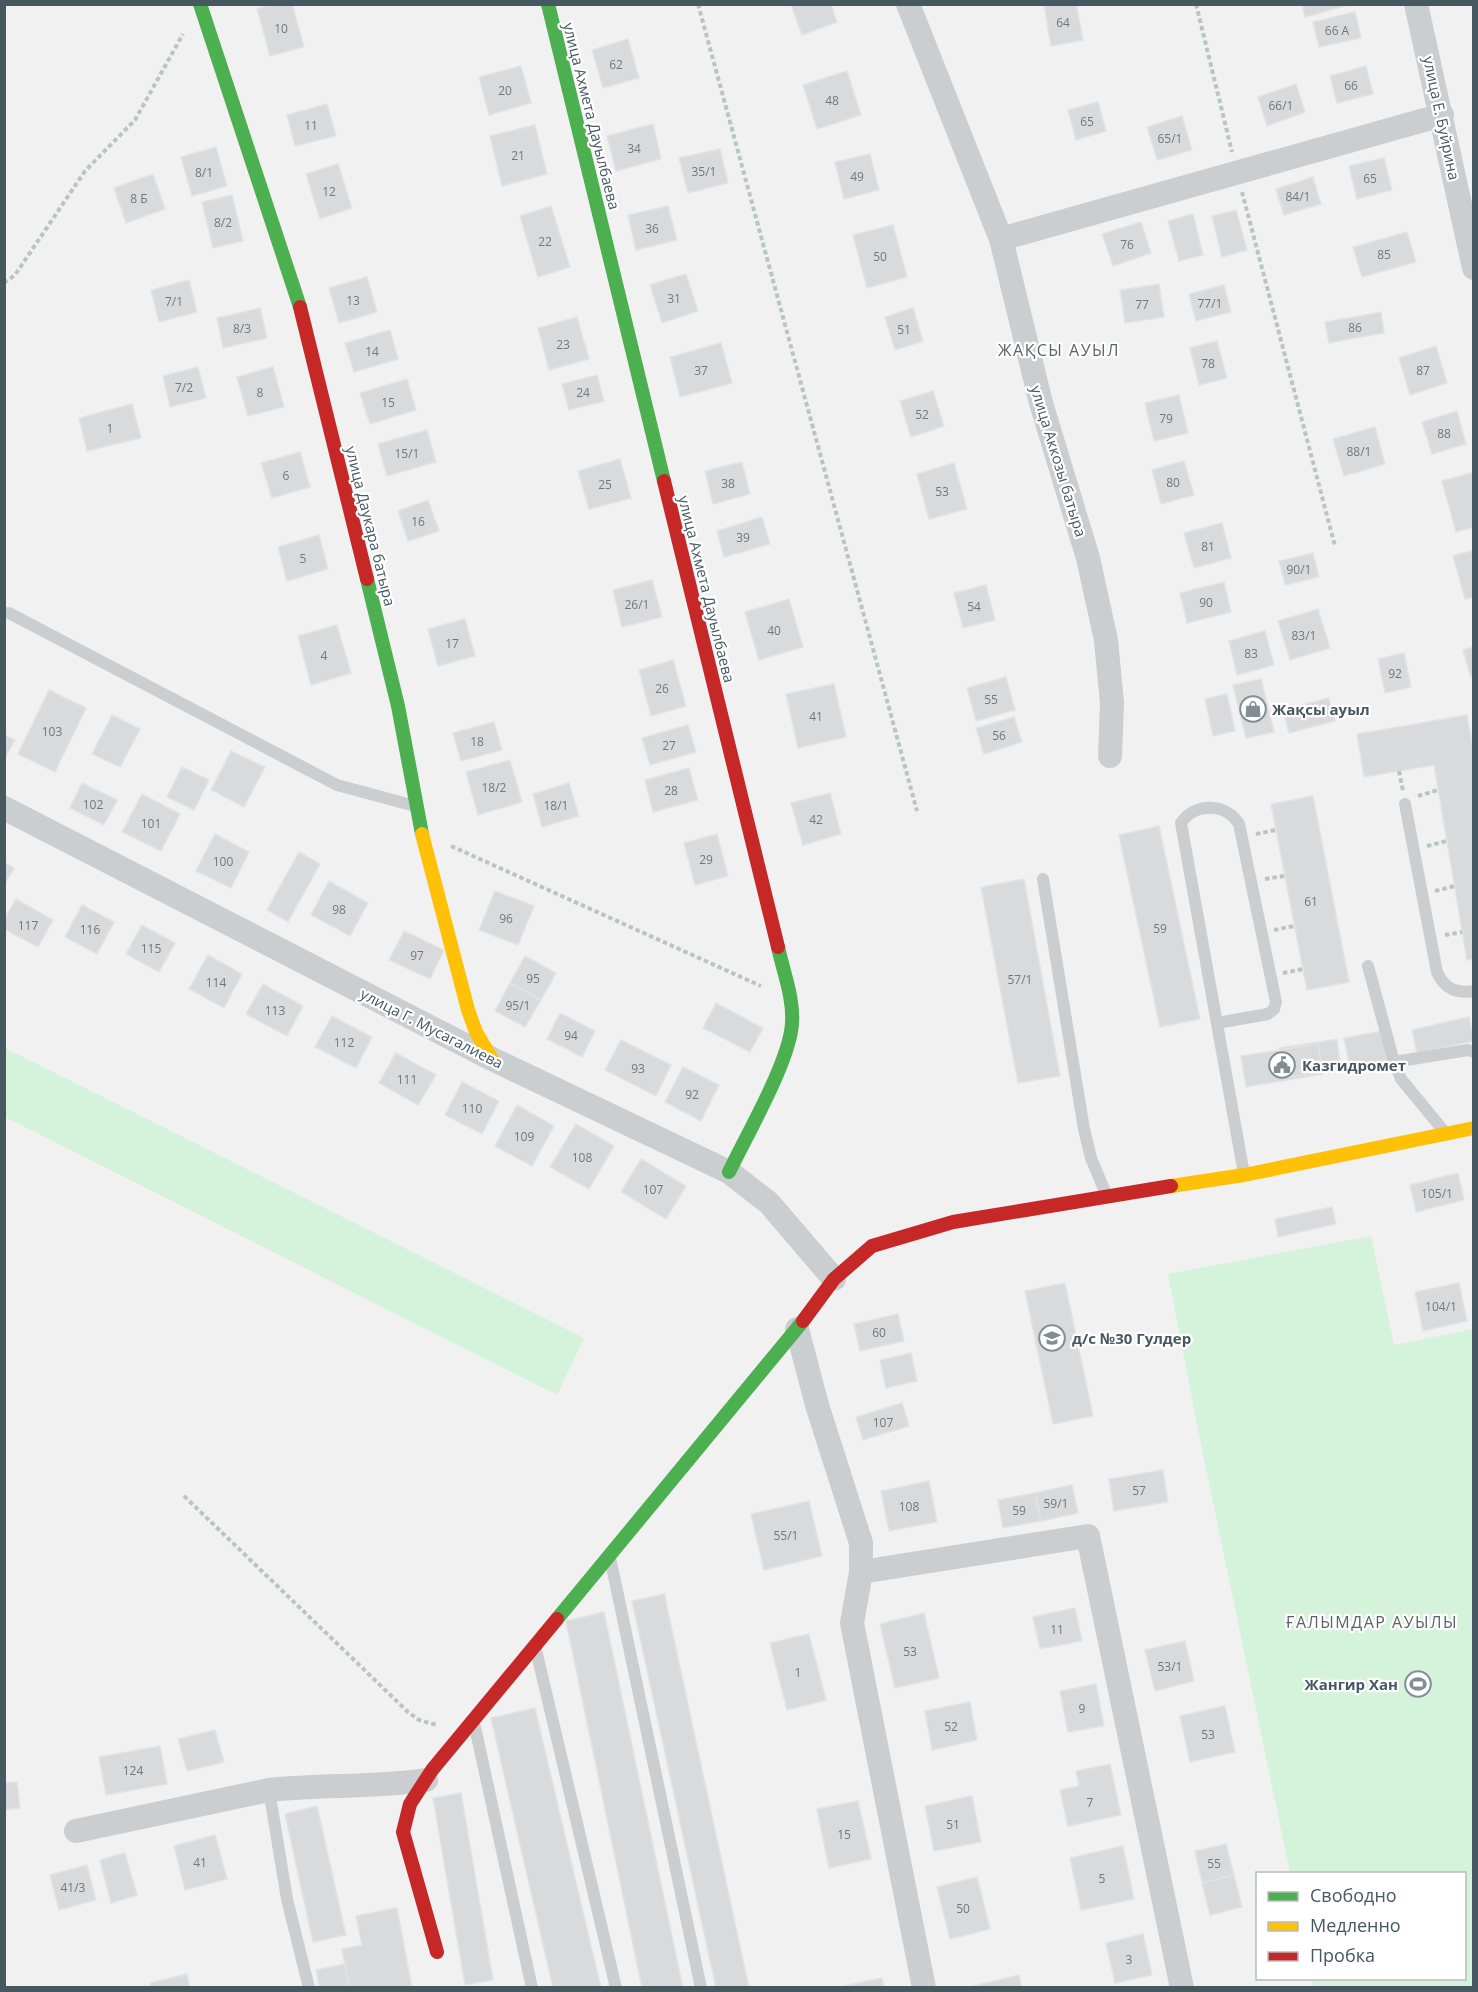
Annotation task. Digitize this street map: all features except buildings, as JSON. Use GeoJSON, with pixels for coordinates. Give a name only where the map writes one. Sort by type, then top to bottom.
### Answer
{"type":"FeatureCollection","features":[{"type":"Feature","properties":{"kind":"street","name":"улица Даукара батыра"},"geometry":{"type":"LineString","coordinates":[[200,4],[299,303],[398,706],[422,833],[468,1010],[476,1032],[492,1059]]}},
{"type":"Feature","properties":{"kind":"street","name":"улица Ахмета Дауылбаева"},"geometry":{"type":"LineString","coordinates":[[548,4],[790,998],[792,1023],[787,1050],[729,1172]]}},
{"type":"Feature","properties":{"kind":"street","name":"улица Аккозы батыра"},"geometry":{"type":"LineString","coordinates":[[908,4],[1001,239],[1041,403],[1091,570],[1106,640],[1112,703],[1110,756]]}},
{"type":"Feature","properties":{"kind":"street","name":"улица Е. Буйрина"},"geometry":{"type":"LineString","coordinates":[[1416,4],[1442,115],[1473,268]]}},
{"type":"Feature","properties":{"kind":"street"},"geometry":{"type":"LineString","coordinates":[[1001,239],[1442,115]]}},
{"type":"Feature","properties":{"kind":"street","name":"улица Г. Мусагалиева"},"geometry":{"type":"LineString","coordinates":[[4,808],[492,1059],[729,1172],[769,1203],[834,1279]]}},
{"type":"Feature","properties":{"kind":"street"},"geometry":{"type":"LineString","coordinates":[[437,1952],[403,1832],[410,1804],[426,1780],[474,1720],[797,1329],[834,1279],[872,1246],[953,1222],[1107,1195],[1244,1175],[1473,1128]]}},
{"type":"Feature","properties":{"kind":"street"},"geometry":{"type":"LineString","coordinates":[[797,1329],[817,1405],[861,1543],[861,1572],[852,1623],[924,1988]]}},
{"type":"Feature","properties":{"kind":"street"},"geometry":{"type":"LineString","coordinates":[[861,1572],[1088,1536],[1182,1988]]}},
{"type":"Feature","properties":{"kind":"street"},"geometry":{"type":"LineString","coordinates":[[76,1831],[269,1790],[301,1786],[392,1785],[426,1780]]}},
{"type":"Feature","properties":{"kind":"lane"},"geometry":{"type":"LineString","coordinates":[[9,613],[337,785],[416,806]]}},
{"type":"Feature","properties":{"kind":"lane"},"geometry":{"type":"LineString","coordinates":[[1405,804],[1437,972],[1442,985],[1454,991],[1473,990]]}},
{"type":"Feature","properties":{"kind":"lane"},"geometry":{"type":"LineString","coordinates":[[1217,1023],[1268,1014],[1274,1009],[1276,1002],[1239,824],[1232,813],[1221,808],[1199,809],[1187,814],[1181,823],[1244,1175]]}},
{"type":"Feature","properties":{"kind":"lane"},"geometry":{"type":"LineString","coordinates":[[1043,879],[1084,1129],[1091,1158],[1107,1195]]}},
{"type":"Feature","properties":{"kind":"lane"},"geometry":{"type":"LineString","coordinates":[[1368,966],[1394,1062],[1410,1092],[1445,1134]]}},
{"type":"Feature","properties":{"kind":"lane"},"geometry":{"type":"LineString","coordinates":[[1394,1062],[1468,1050],[1473,1052]]}},
{"type":"Feature","properties":{"kind":"lane"},"geometry":{"type":"LineString","coordinates":[[610,1555],[701,1988]]}},
{"type":"Feature","properties":{"kind":"lane"},"geometry":{"type":"LineString","coordinates":[[535,1646],[616,1988]]}},
{"type":"Feature","properties":{"kind":"lane"},"geometry":{"type":"LineString","coordinates":[[474,1720],[532,1988]]}},
{"type":"Feature","properties":{"kind":"lane"},"geometry":{"type":"LineString","coordinates":[[269,1790],[287,1899],[309,1988]]}},
{"type":"Feature","properties":{"kind":"path"},"geometry":{"type":"LineString","coordinates":[[698,4],[917,811]]}},
{"type":"Feature","properties":{"kind":"path"},"geometry":{"type":"LineString","coordinates":[[1196,4],[1237,173],[1335,546]]}},
{"type":"Feature","properties":{"kind":"path"},"geometry":{"type":"LineString","coordinates":[[4,283],[15,275],[84,171],[135,120],[189,24]]}},
{"type":"Feature","properties":{"kind":"path"},"geometry":{"type":"LineString","coordinates":[[1405,804],[1419,795],[1438,790]]}},
{"type":"Feature","properties":{"kind":"path"},"geometry":{"type":"LineString","coordinates":[[422,833],[790,998]]}},
{"type":"Feature","properties":{"kind":"path"},"geometry":{"type":"LineString","coordinates":[[184,1496],[408,1712],[430,1725],[443,1725]]}},
{"type":"Feature","properties":{"kind":"green space"},"geometry":{"type":"Polygon","coordinates":[[[5,1048],[584,1338],[557,1395],[5,1117],[5,1048]]]}},
{"type":"Feature","properties":{"kind":"green space"},"geometry":{"type":"Polygon","coordinates":[[[1371,1236],[1394,1345],[1473,1329],[1473,1987],[1313,1987],[1312,1980],[1466,1980],[1466,1872],[1290,1872],[1168,1274],[1371,1236]]]}},
{"type":"Feature","properties":{"kind":"traffic: fast"},"geometry":{"type":"LineString","coordinates":[[200,4],[300,307]]}},
{"type":"Feature","properties":{"kind":"traffic: fast"},"geometry":{"type":"LineString","coordinates":[[548,4],[664,481]]}},
{"type":"Feature","properties":{"kind":"traffic: fast"},"geometry":{"type":"LineString","coordinates":[[367,579],[398,706],[422,834]]}},
{"type":"Feature","properties":{"kind":"traffic: fast"},"geometry":{"type":"LineString","coordinates":[[729,1172],[775,1078],[789,1040],[792,1024],[791,1004],[778,947]]}},
{"type":"Feature","properties":{"kind":"traffic: fast"},"geometry":{"type":"LineString","coordinates":[[557,1619],[803,1321]]}},
{"type":"Feature","properties":{"kind":"traffic: slow"},"geometry":{"type":"LineString","coordinates":[[422,834],[468,1010],[476,1032],[492,1059]]}},
{"type":"Feature","properties":{"kind":"traffic: slow"},"geometry":{"type":"LineString","coordinates":[[1171,1186],[1244,1175],[1474,1128]]}},
{"type":"Feature","properties":{"kind":"traffic: jam"},"geometry":{"type":"LineString","coordinates":[[300,307],[367,579]]}},
{"type":"Feature","properties":{"kind":"traffic: jam"},"geometry":{"type":"LineString","coordinates":[[664,481],[778,947]]}},
{"type":"Feature","properties":{"kind":"traffic: jam"},"geometry":{"type":"LineString","coordinates":[[803,1321],[834,1279],[872,1246],[953,1222],[1171,1186]]}},
{"type":"Feature","properties":{"kind":"traffic: jam"},"geometry":{"type":"LineString","coordinates":[[437,1952],[403,1832],[410,1804],[432,1770],[557,1619]]}},
{"type":"Feature","properties":{"kind":"place","name":"Жақсы ауыл"},"geometry":{"type":"Point","coordinates":[1253,709]}},
{"type":"Feature","properties":{"kind":"place","name":"Казгидромет"},"geometry":{"type":"Point","coordinates":[1282,1065]}},
{"type":"Feature","properties":{"kind":"place","name":"д/с №30 Гулдер"},"geometry":{"type":"Point","coordinates":[1052,1338]}},
{"type":"Feature","properties":{"kind":"place","name":"Жангир Хан"},"geometry":{"type":"Point","coordinates":[1418,1684]}},
{"type":"Feature","properties":{"kind":"district","name":"ЖАҚСЫ АУЫЛ"},"geometry":{"type":"Point","coordinates":[1059,350]}},
{"type":"Feature","properties":{"kind":"district","name":"ҒАЛЫМДАР АУЫЛЫ"},"geometry":{"type":"Point","coordinates":[1372,1622]}}]}
